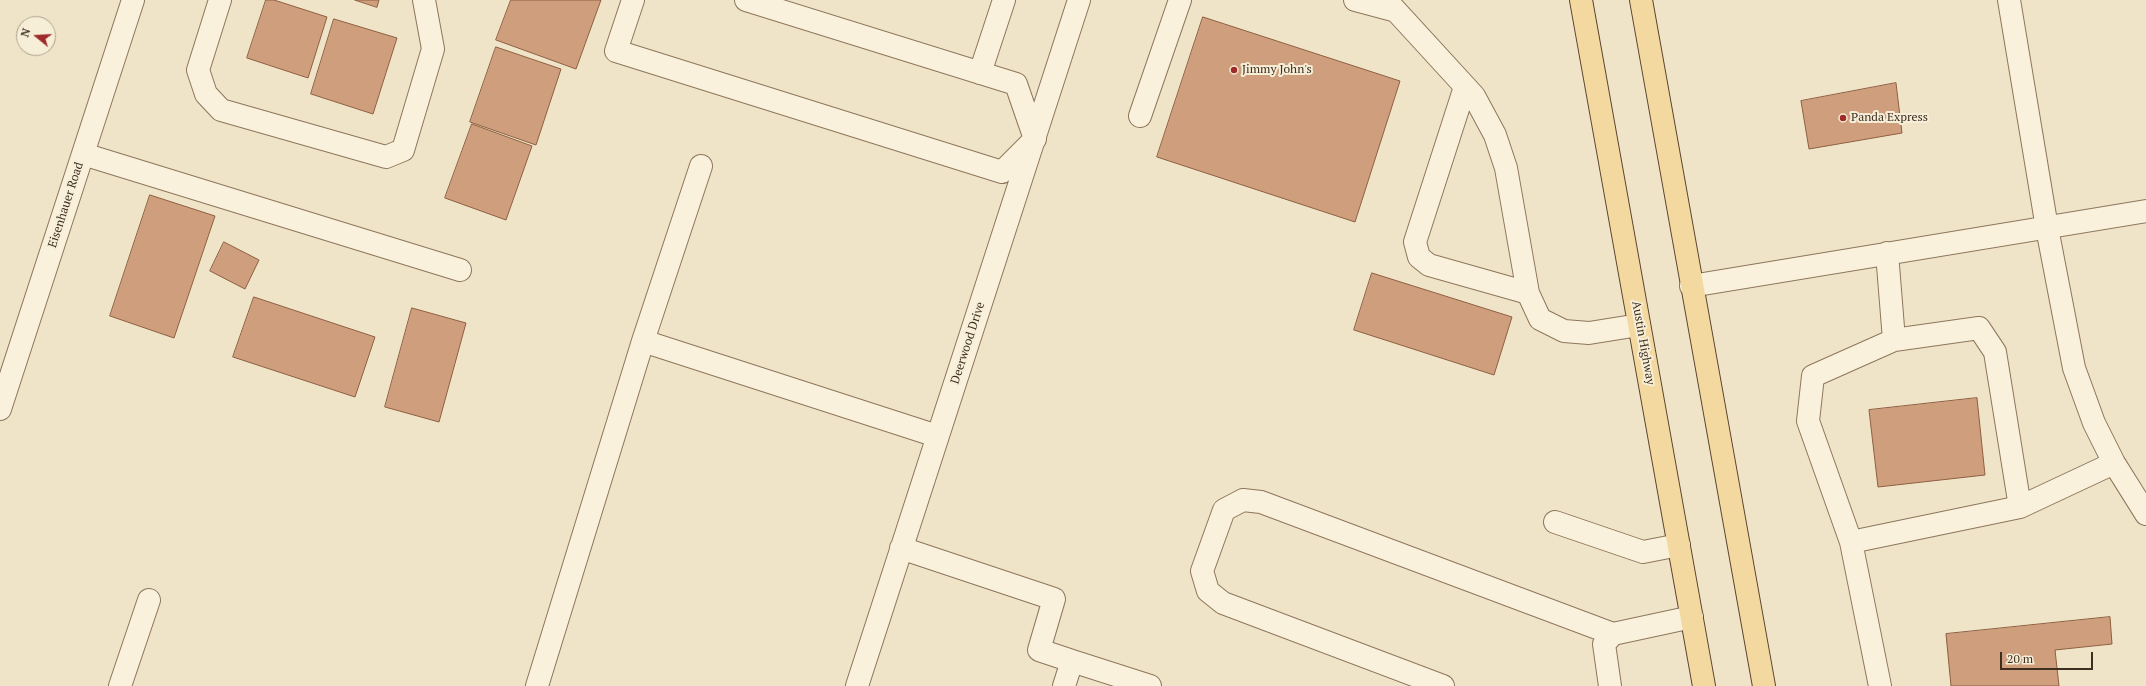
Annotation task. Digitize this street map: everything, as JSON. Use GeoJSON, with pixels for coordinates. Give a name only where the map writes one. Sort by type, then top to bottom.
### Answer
{"type":"FeatureCollection","features":[{"type":"Feature","properties":{"kind":"main road","name":"Austin Highway"},"geometry":{"type":"LineString","coordinates":[[1581,0],[1704,686]]}},
{"type":"Feature","properties":{"kind":"main road"},"geometry":{"type":"LineString","coordinates":[[1641,0],[1691,286],[1764,686]]}},
{"type":"Feature","properties":{"kind":"street","name":"Eisenhauer Road"},"geometry":{"type":"LineString","coordinates":[[0,409],[133,0]]}},
{"type":"Feature","properties":{"kind":"street"},"geometry":{"type":"LineString","coordinates":[[220,0],[198,70],[206,94],[221,110],[386,157],[403,150],[433,50],[424,0]]}},
{"type":"Feature","properties":{"kind":"street"},"geometry":{"type":"LineString","coordinates":[[633,0],[616,51],[1002,172],[1035,139],[1016,84],[746,0]]}},
{"type":"Feature","properties":{"kind":"street"},"geometry":{"type":"LineString","coordinates":[[980,73],[1004,0]]}},
{"type":"Feature","properties":{"kind":"street","name":"Deerwood Drive"},"geometry":{"type":"LineString","coordinates":[[857,686],[1079,0]]}},
{"type":"Feature","properties":{"kind":"street"},"geometry":{"type":"LineString","coordinates":[[1140,116],[1180,0]]}},
{"type":"Feature","properties":{"kind":"street"},"geometry":{"type":"LineString","coordinates":[[1355,0],[1391,5],[1474,96],[1495,135],[1506,168],[1528,293],[1540,319],[1564,332],[1589,332],[1639,325]]}},
{"type":"Feature","properties":{"kind":"street"},"geometry":{"type":"LineString","coordinates":[[2009,0],[2047,228],[2074,368],[2094,422],[2114,463],[2146,514]]}},
{"type":"Feature","properties":{"kind":"street"},"geometry":{"type":"LineString","coordinates":[[1466,87],[1415,242],[1419,257],[1429,266],[1528,293]]}},
{"type":"Feature","properties":{"kind":"street"},"geometry":{"type":"LineString","coordinates":[[83,154],[460,270]]}},
{"type":"Feature","properties":{"kind":"street"},"geometry":{"type":"LineString","coordinates":[[537,686],[644,341],[701,166]]}},
{"type":"Feature","properties":{"kind":"street"},"geometry":{"type":"LineString","coordinates":[[1691,286],[2146,211]]}},
{"type":"Feature","properties":{"kind":"street"},"geometry":{"type":"LineString","coordinates":[[1887,253],[1894,340]]}},
{"type":"Feature","properties":{"kind":"street"},"geometry":{"type":"LineString","coordinates":[[1880,686],[1851,542],[1808,421],[1813,376],[1894,340],[1979,328],[1995,352],[2020,507]]}},
{"type":"Feature","properties":{"kind":"street"},"geometry":{"type":"LineString","coordinates":[[644,341],[937,436]]}},
{"type":"Feature","properties":{"kind":"street"},"geometry":{"type":"LineString","coordinates":[[1851,542],[2020,507],[2114,463]]}},
{"type":"Feature","properties":{"kind":"street"},"geometry":{"type":"LineString","coordinates":[[1443,686],[1223,603],[1208,591],[1202,571],[1224,510],[1243,500],[1261,502],[1613,634],[1692,617]]}},
{"type":"Feature","properties":{"kind":"street"},"geometry":{"type":"LineString","coordinates":[[1556,522],[1643,552],[1679,545]]}},
{"type":"Feature","properties":{"kind":"street"},"geometry":{"type":"LineString","coordinates":[[901,548],[1054,599],[1039,650],[1150,686]]}},
{"type":"Feature","properties":{"kind":"street"},"geometry":{"type":"LineString","coordinates":[[120,686],[149,600]]}},
{"type":"Feature","properties":{"kind":"street"},"geometry":{"type":"LineString","coordinates":[[1610,686],[1604,644],[1613,634]]}},
{"type":"Feature","properties":{"kind":"street"},"geometry":{"type":"LineString","coordinates":[[1064,686],[1072,661]]}},
{"type":"Feature","properties":{"kind":"building"},"geometry":{"type":"Polygon","coordinates":[[[266,0],[274,0],[327,17],[308,78],[247,58],[266,0]]]}},
{"type":"Feature","properties":{"kind":"building"},"geometry":{"type":"Polygon","coordinates":[[[355,0],[379,0],[377,7],[355,0]]]}},
{"type":"Feature","properties":{"kind":"building"},"geometry":{"type":"Polygon","coordinates":[[[511,0],[601,0],[576,69],[496,40],[511,0]]]}},
{"type":"Feature","properties":{"kind":"building"},"geometry":{"type":"Polygon","coordinates":[[[1203,17],[1400,81],[1355,222],[1157,157],[1203,17]]]}},
{"type":"Feature","properties":{"kind":"building"},"geometry":{"type":"Polygon","coordinates":[[[334,19],[397,38],[373,114],[311,94],[334,19]]]}},
{"type":"Feature","properties":{"kind":"building"},"geometry":{"type":"Polygon","coordinates":[[[496,47],[561,69],[536,145],[470,122],[496,47]]]}},
{"type":"Feature","properties":{"kind":"building"},"geometry":{"type":"Polygon","coordinates":[[[1896,83],[1902,133],[1809,149],[1801,101],[1896,83]]]}},
{"type":"Feature","properties":{"kind":"building"},"geometry":{"type":"Polygon","coordinates":[[[472,124],[532,146],[506,220],[445,198],[472,124]]]}},
{"type":"Feature","properties":{"kind":"building"},"geometry":{"type":"Polygon","coordinates":[[[150,195],[215,216],[174,338],[110,316],[150,195]]]}},
{"type":"Feature","properties":{"kind":"building"},"geometry":{"type":"Polygon","coordinates":[[[224,242],[259,260],[245,289],[210,271],[224,242]]]}},
{"type":"Feature","properties":{"kind":"building"},"geometry":{"type":"Polygon","coordinates":[[[1372,273],[1512,317],[1494,375],[1354,330],[1372,273]]]}},
{"type":"Feature","properties":{"kind":"building"},"geometry":{"type":"Polygon","coordinates":[[[254,297],[375,337],[355,397],[233,357],[254,297]]]}},
{"type":"Feature","properties":{"kind":"building"},"geometry":{"type":"Polygon","coordinates":[[[412,308],[466,323],[439,422],[385,407],[412,308]]]}},
{"type":"Feature","properties":{"kind":"building"},"geometry":{"type":"Polygon","coordinates":[[[1977,398],[1985,475],[1878,487],[1869,410],[1977,398]]]}},
{"type":"Feature","properties":{"kind":"building"},"geometry":{"type":"Polygon","coordinates":[[[2110,617],[2112,644],[2055,650],[2059,686],[1951,686],[1946,634],[2110,617]]]}},
{"type":"Feature","properties":{"kind":"place","name":"Jimmy John's"},"geometry":{"type":"Point","coordinates":[1234,70]}},
{"type":"Feature","properties":{"kind":"place","name":"Panda Express"},"geometry":{"type":"Point","coordinates":[1843,118]}}]}
